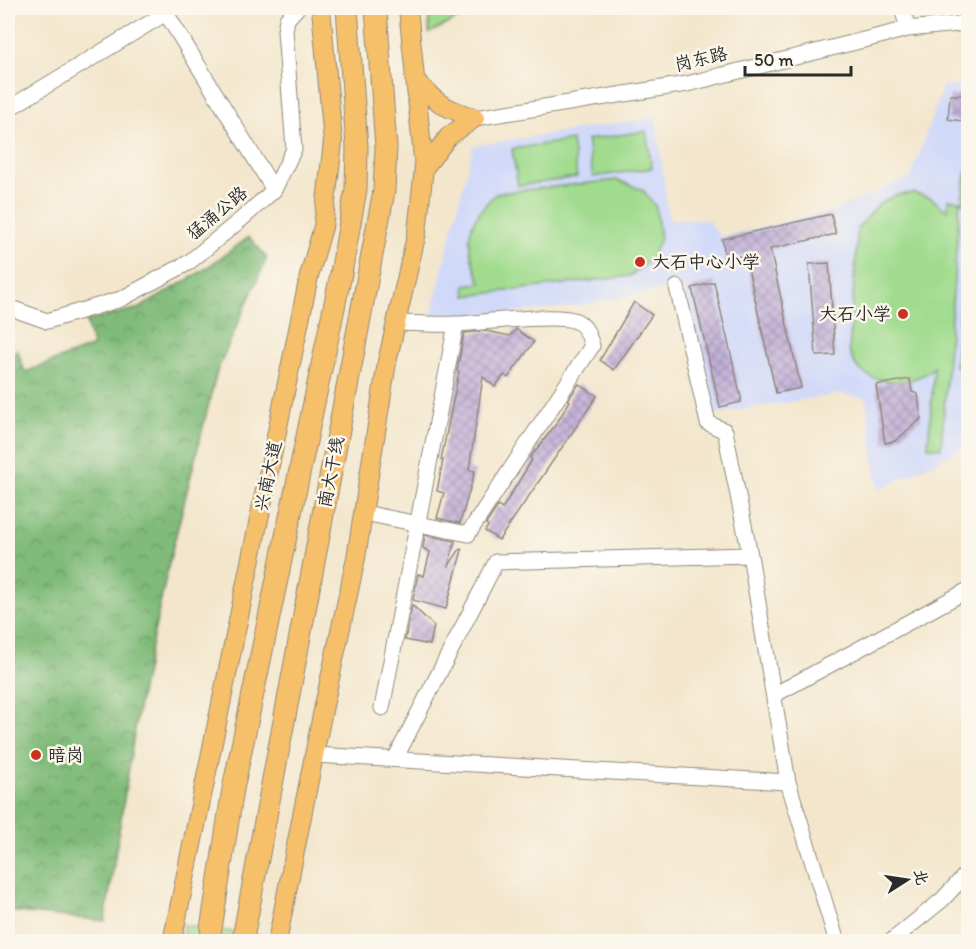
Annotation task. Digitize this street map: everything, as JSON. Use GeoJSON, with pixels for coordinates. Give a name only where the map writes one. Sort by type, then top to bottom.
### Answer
{"type":"FeatureCollection","features":[{"type":"Feature","properties":{"kind":"highway"},"geometry":{"type":"LineString","coordinates":[[334,8],[352,64]]}},
{"type":"Feature","properties":{"kind":"highway","name":"南大干线"},"geometry":{"type":"LineString","coordinates":[[211,929],[233,789],[340,279],[356,189],[357,147],[347,8]]}},
{"type":"Feature","properties":{"kind":"highway","name":"南大干线"},"geometry":{"type":"LineString","coordinates":[[244,933],[384,191],[386,147],[376,8]]}},
{"type":"Feature","properties":{"kind":"highway"},"geometry":{"type":"LineString","coordinates":[[379,61],[390,8]]}},
{"type":"Feature","properties":{"kind":"main road","name":"兴南大道"},"geometry":{"type":"LineString","coordinates":[[174,937],[309,276],[323,227],[333,142],[321,8]]}},
{"type":"Feature","properties":{"kind":"main road"},"geometry":{"type":"LineString","coordinates":[[277,941],[364,513],[382,390],[417,232],[424,168],[408,8]]}},
{"type":"Feature","properties":{"kind":"main road"},"geometry":{"type":"LineString","coordinates":[[414,78],[431,98],[448,109],[475,118]]}},
{"type":"Feature","properties":{"kind":"main road"},"geometry":{"type":"LineString","coordinates":[[424,168],[449,136],[475,118]]}},
{"type":"Feature","properties":{"kind":"street","name":"猛涌公路"},"geometry":{"type":"LineString","coordinates":[[8,307],[47,321],[121,299],[188,263],[274,190],[294,149],[285,31],[287,19],[297,8]]}},
{"type":"Feature","properties":{"kind":"street"},"geometry":{"type":"LineString","coordinates":[[902,8],[908,29]]}},
{"type":"Feature","properties":{"kind":"street"},"geometry":{"type":"LineString","coordinates":[[8,109],[166,13],[274,190]]}},
{"type":"Feature","properties":{"kind":"street","name":"岗东路"},"geometry":{"type":"LineString","coordinates":[[475,118],[687,84],[908,29],[969,23]]}},
{"type":"Feature","properties":{"kind":"street"},"geometry":{"type":"LineString","coordinates":[[678,288],[708,423],[725,431],[750,555],[788,782],[837,942]]}},
{"type":"Feature","properties":{"kind":"street"},"geometry":{"type":"LineString","coordinates":[[364,513],[468,534],[592,346],[588,332],[577,321],[560,319],[456,324],[397,323]]}},
{"type":"Feature","properties":{"kind":"street"},"geometry":{"type":"LineString","coordinates":[[382,708],[456,324]]}},
{"type":"Feature","properties":{"kind":"street"},"geometry":{"type":"LineString","coordinates":[[395,759],[496,561],[750,555]]}},
{"type":"Feature","properties":{"kind":"street"},"geometry":{"type":"LineString","coordinates":[[774,695],[969,590]]}},
{"type":"Feature","properties":{"kind":"street"},"geometry":{"type":"LineString","coordinates":[[315,755],[788,782]]}},
{"type":"Feature","properties":{"kind":"street"},"geometry":{"type":"LineString","coordinates":[[890,942],[942,900],[969,872]]}},
{"type":"Feature","properties":{"kind":"shaded area","name":"大石中心小学"},"geometry":{"type":"Polygon","coordinates":[[[943,85],[968,87],[968,446],[878,490],[866,398],[840,394],[714,414],[684,287],[572,307],[430,320],[473,146],[656,117],[669,220],[709,220],[720,237],[835,210],[911,177],[943,85]]]}},
{"type":"Feature","properties":{"kind":"green space"},"geometry":{"type":"Polygon","coordinates":[[[429,8],[480,8],[429,33],[429,8]]]}},
{"type":"Feature","properties":{"kind":"green space"},"geometry":{"type":"Polygon","coordinates":[[[646,131],[652,168],[593,177],[587,140],[646,131]]]}},
{"type":"Feature","properties":{"kind":"green space"},"geometry":{"type":"Polygon","coordinates":[[[572,140],[577,177],[518,186],[512,149],[572,140]]]}},
{"type":"Feature","properties":{"kind":"green space"},"geometry":{"type":"Polygon","coordinates":[[[968,167],[968,204],[962,203],[968,167]]]}},
{"type":"Feature","properties":{"kind":"green space"},"geometry":{"type":"Polygon","coordinates":[[[617,180],[643,190],[656,207],[660,239],[650,260],[630,276],[466,296],[465,285],[481,283],[469,245],[473,224],[478,214],[497,193],[617,180]]]}},
{"type":"Feature","properties":{"kind":"green space"},"geometry":{"type":"Polygon","coordinates":[[[914,193],[931,198],[947,211],[949,199],[960,201],[941,448],[928,447],[934,367],[926,373],[907,380],[886,381],[866,374],[858,368],[849,351],[858,228],[879,204],[896,195],[914,193]]]}},
{"type":"Feature","properties":{"kind":"green space"},"geometry":{"type":"Polygon","coordinates":[[[249,237],[267,258],[217,371],[169,563],[139,703],[105,921],[8,911],[8,358],[17,349],[25,372],[93,346],[86,321],[140,308],[202,271],[249,237]]]}},
{"type":"Feature","properties":{"kind":"green space"},"geometry":{"type":"Polygon","coordinates":[[[962,293],[968,294],[968,367],[955,366],[962,293]]]}},
{"type":"Feature","properties":{"kind":"green space"},"geometry":{"type":"Polygon","coordinates":[[[183,925],[266,936],[264,941],[184,941],[183,925]]]}},
{"type":"Feature","properties":{"kind":"building"},"geometry":{"type":"Polygon","coordinates":[[[950,95],[969,95],[969,122],[948,119],[950,95]]]}},
{"type":"Feature","properties":{"kind":"building"},"geometry":{"type":"Polygon","coordinates":[[[831,214],[836,234],[770,249],[801,388],[776,393],[745,255],[726,259],[722,239],[831,214]]]}},
{"type":"Feature","properties":{"kind":"building"},"geometry":{"type":"Polygon","coordinates":[[[829,263],[835,355],[816,356],[809,264],[829,263]]]}},
{"type":"Feature","properties":{"kind":"building"},"geometry":{"type":"Polygon","coordinates":[[[714,282],[741,397],[741,402],[720,407],[692,288],[714,282]]]}},
{"type":"Feature","properties":{"kind":"building"},"geometry":{"type":"Polygon","coordinates":[[[634,302],[652,315],[614,370],[600,360],[634,302]]]}},
{"type":"Feature","properties":{"kind":"building"},"geometry":{"type":"Polygon","coordinates":[[[516,329],[534,342],[508,378],[504,375],[495,387],[483,377],[469,470],[475,471],[460,523],[437,518],[444,493],[437,491],[443,460],[441,460],[459,372],[457,371],[464,333],[486,331],[510,336],[516,329]]]}},
{"type":"Feature","properties":{"kind":"building"},"geometry":{"type":"Polygon","coordinates":[[[910,379],[912,392],[918,394],[921,419],[895,441],[885,443],[876,385],[910,379]]]}},
{"type":"Feature","properties":{"kind":"building"},"geometry":{"type":"Polygon","coordinates":[[[579,384],[597,396],[499,540],[485,531],[488,526],[486,524],[498,506],[502,509],[532,460],[530,458],[556,424],[579,384]]]}},
{"type":"Feature","properties":{"kind":"building"},"geometry":{"type":"Polygon","coordinates":[[[425,535],[455,541],[448,567],[460,549],[462,550],[446,609],[413,600],[418,574],[424,576],[430,552],[423,548],[425,535]]]}},
{"type":"Feature","properties":{"kind":"building"},"geometry":{"type":"Polygon","coordinates":[[[412,605],[434,626],[430,645],[405,640],[412,605]]]}},
{"type":"Feature","properties":{"kind":"place","name":"大石中心小学"},"geometry":{"type":"Point","coordinates":[640,262]}},
{"type":"Feature","properties":{"kind":"place","name":"大石小学"},"geometry":{"type":"Point","coordinates":[903,314]}},
{"type":"Feature","properties":{"kind":"place","name":"暗岗"},"geometry":{"type":"Point","coordinates":[36,755]}}]}
